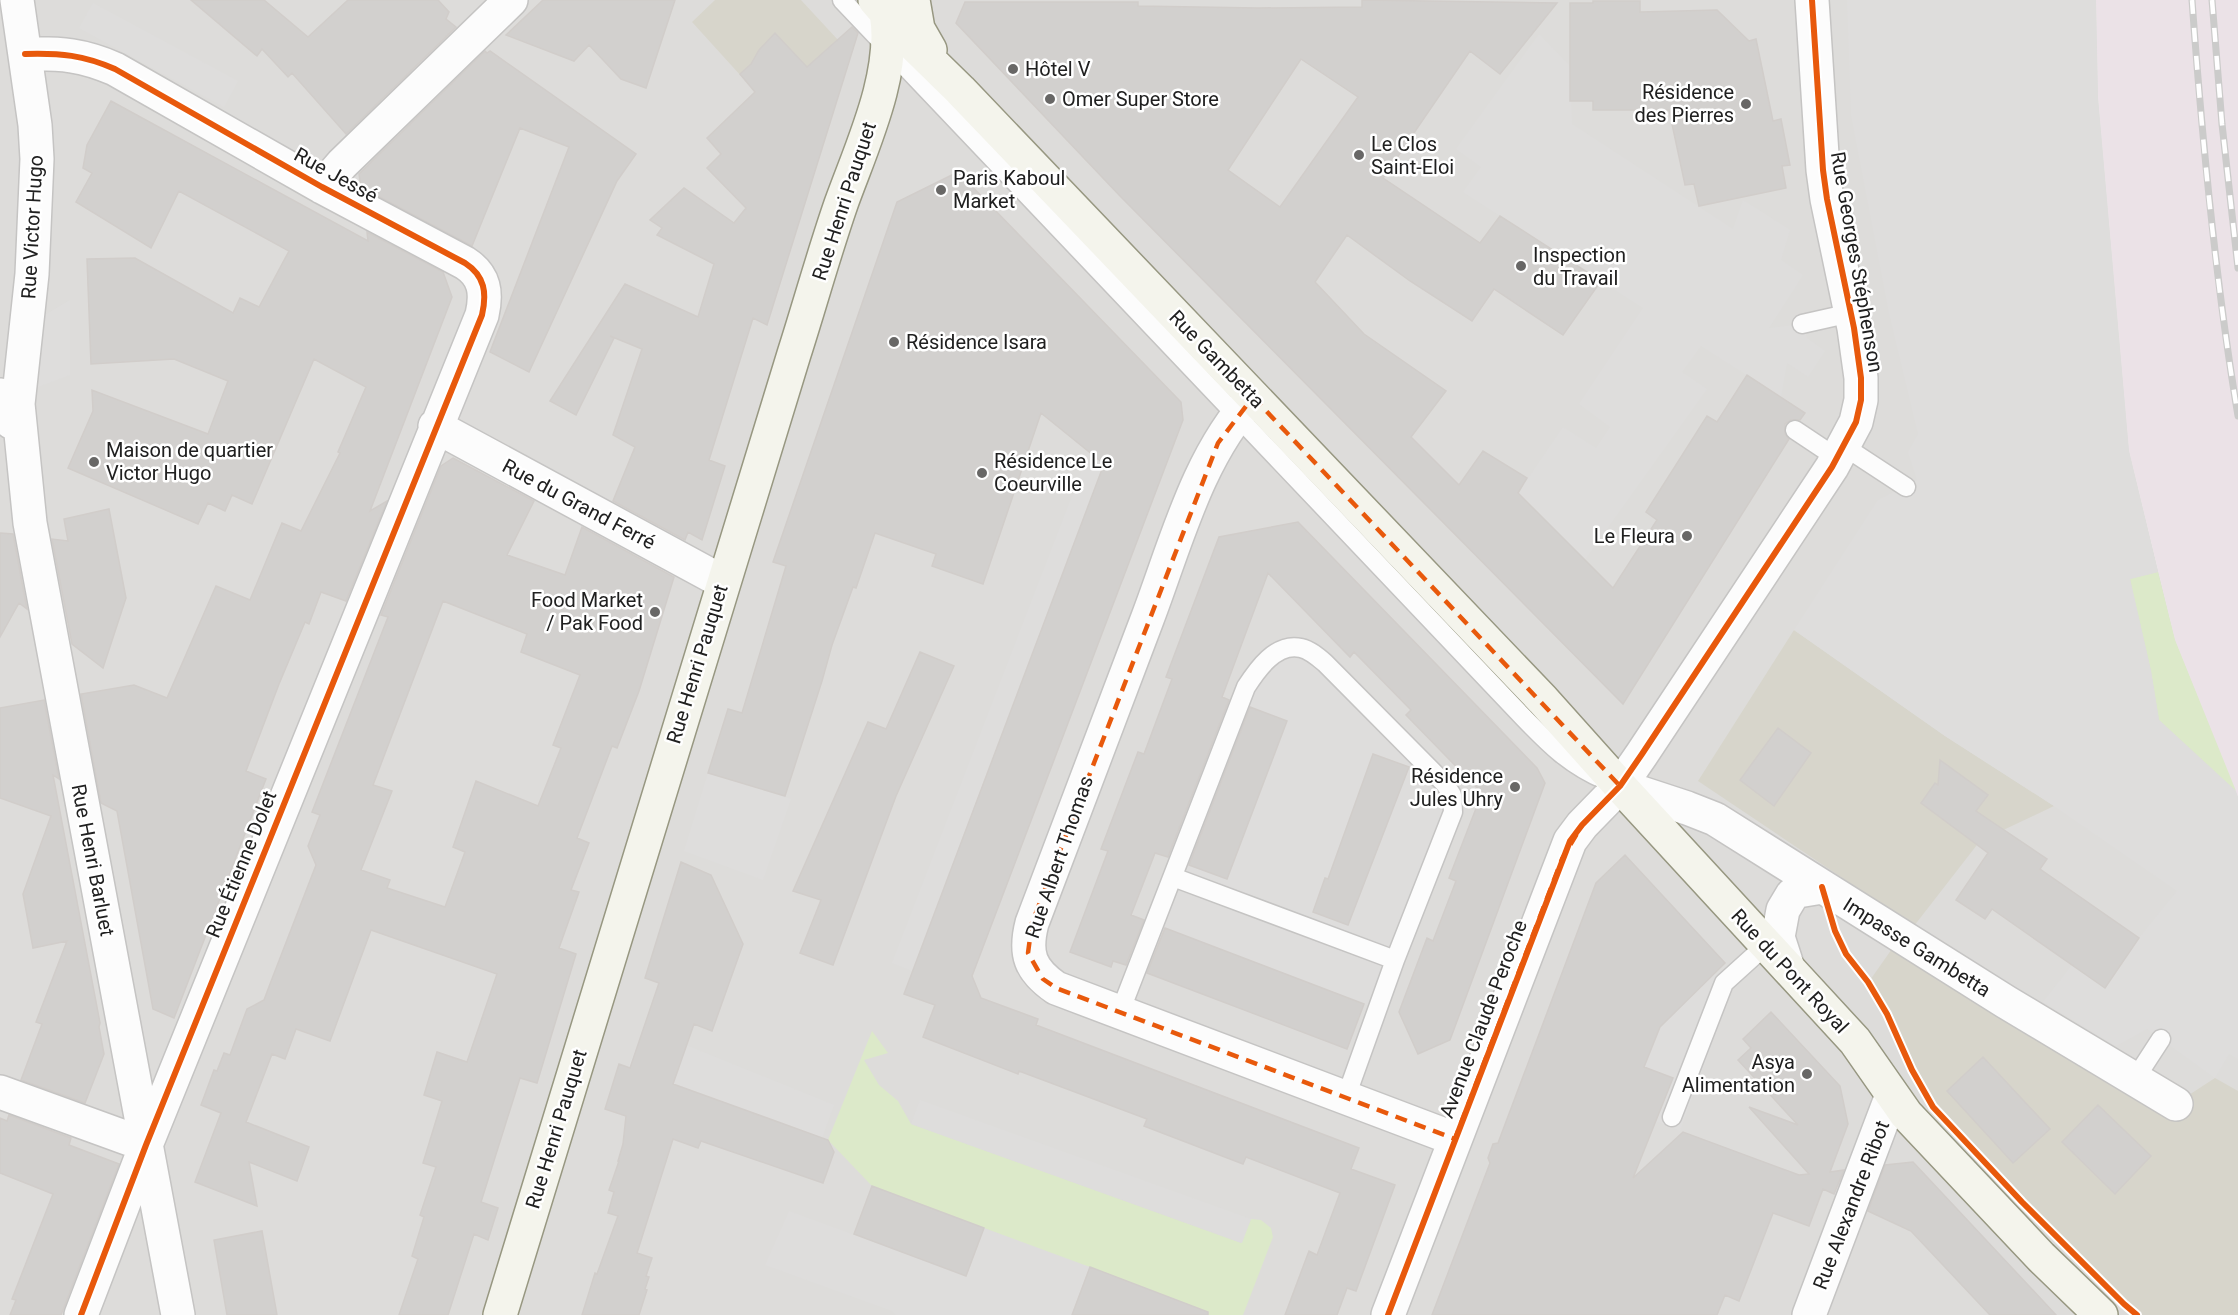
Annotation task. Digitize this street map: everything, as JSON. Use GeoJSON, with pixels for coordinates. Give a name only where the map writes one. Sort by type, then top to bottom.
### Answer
{"type":"FeatureCollection","features":[{"type":"Feature","properties":{"kind":"main road","name":"Rue Henri Pauquet"},"geometry":{"type":"LineString","coordinates":[[500,1315],[723,582],[840,207],[869,126],[889,50],[891,4]]}},
{"type":"Feature","properties":{"kind":"main road","name":"Rue Gambetta"},"geometry":{"type":"LineString","coordinates":[[891,4],[924,56],[960,90],[1245,406],[1475,629]]}},
{"type":"Feature","properties":{"kind":"main road","name":"Rue du Pont Royal"},"geometry":{"type":"LineString","coordinates":[[1475,629],[1543,699],[1855,1041],[1906,1114],[2041,1257],[2101,1315]]}},
{"type":"Feature","properties":{"kind":"street","name":"Rue Victor Hugo"},"geometry":{"type":"LineString","coordinates":[[0,452],[32,274],[37,194],[35,125],[17,0]]}},
{"type":"Feature","properties":{"kind":"street"},"geometry":{"type":"LineString","coordinates":[[322,187],[342,164],[511,0]]}},
{"type":"Feature","properties":{"kind":"street","name":"Rue Georges Stéphenson"},"geometry":{"type":"LineString","coordinates":[[1642,754],[1841,452],[1856,422],[1861,400],[1860,366],[1822,170],[1812,0]]}},
{"type":"Feature","properties":{"kind":"street","name":"Rue Jessé"},"geometry":{"type":"LineString","coordinates":[[25,54],[61,53],[80,56],[106,65],[322,187],[465,263],[479,274],[483,283],[485,302],[482,315],[435,426]]}},
{"type":"Feature","properties":{"kind":"street","name":"Rue Henri Barluet"},"geometry":{"type":"LineString","coordinates":[[9,399],[30,523],[178,1315]]}},
{"type":"Feature","properties":{"kind":"street","name":"Rue Albert Thomas"},"geometry":{"type":"LineString","coordinates":[[1245,406],[1218,443],[1188,511],[1036,912],[1028,940],[1028,953],[1043,979],[1056,988],[1455,1139]]}},
{"type":"Feature","properties":{"kind":"street","name":"Rue du Grand Ferré"},"geometry":{"type":"LineString","coordinates":[[435,426],[723,582]]}},
{"type":"Feature","properties":{"kind":"street","name":"Rue Étienne Dolet"},"geometry":{"type":"LineString","coordinates":[[81,1315],[146,1145],[435,426]]}},
{"type":"Feature","properties":{"kind":"street","name":"Avenue Claude Peroche"},"geometry":{"type":"LineString","coordinates":[[1388,1315],[1570,841],[1582,825],[1620,786],[1642,754]]}},
{"type":"Feature","properties":{"kind":"street","name":"Impasse Gambetta"},"geometry":{"type":"LineString","coordinates":[[1620,786],[1715,819],[2176,1104]]}},
{"type":"Feature","properties":{"kind":"street"},"geometry":{"type":"LineString","coordinates":[[1777,956],[1783,910],[1792,895],[1798,891],[1822,887]]}},
{"type":"Feature","properties":{"kind":"street"},"geometry":{"type":"LineString","coordinates":[[0,1092],[146,1145]]}},
{"type":"Feature","properties":{"kind":"street","name":"Rue Alexandre Ribot"},"geometry":{"type":"LineString","coordinates":[[1809,1315],[1892,1095]]}},
{"type":"Feature","properties":{"kind":"lane"},"geometry":{"type":"LineString","coordinates":[[842,0],[889,50],[1245,406],[1557,752],[1592,774],[1620,786]]}},
{"type":"Feature","properties":{"kind":"lane"},"geometry":{"type":"LineString","coordinates":[[1802,324],[1851,313]]}},
{"type":"Feature","properties":{"kind":"lane"},"geometry":{"type":"LineString","coordinates":[[1794,430],[1906,487]]}},
{"type":"Feature","properties":{"kind":"lane"},"geometry":{"type":"LineString","coordinates":[[1120,1012],[1246,687],[1255,672],[1278,652],[1292,647],[1302,648],[1325,663],[1445,784],[1452,795],[1453,812],[1395,960],[1346,1097]]}},
{"type":"Feature","properties":{"kind":"lane"},"geometry":{"type":"LineString","coordinates":[[1173,877],[1395,960]]}},
{"type":"Feature","properties":{"kind":"lane"},"geometry":{"type":"LineString","coordinates":[[1671,1117],[1724,983],[1777,956]]}},
{"type":"Feature","properties":{"kind":"lane"},"geometry":{"type":"LineString","coordinates":[[2135,1079],[2161,1039]]}},
{"type":"Feature","properties":{"kind":"highlighted area"},"geometry":{"type":"Polygon","coordinates":[[[1253,397],[1620,786],[1582,825],[1562,859],[1455,1139],[1056,988],[1043,979],[1028,953],[1032,923],[1218,443],[1253,397]]]}},
{"type":"Feature","properties":{"kind":"shaded area"},"geometry":{"type":"Polygon","coordinates":[[[0,0],[2096,0],[2098,98],[2129,451],[2175,640],[2238,797],[2238,1315],[0,1315],[0,0]]]}},
{"type":"Feature","properties":{"kind":"shaded area"},"geometry":{"type":"Polygon","coordinates":[[[715,0],[801,0],[851,54],[780,119],[692,22],[715,0]]]}},
{"type":"Feature","properties":{"kind":"shaded area"},"geometry":{"type":"Polygon","coordinates":[[[1847,0],[2096,0],[2098,98],[2129,451],[2158,572],[2130,579],[2151,671],[2159,720],[2236,791],[2238,797],[2238,1059],[2229,1054],[2215,1078],[2147,1029],[2116,1046],[2043,1002],[2072,965],[2105,988],[2139,938],[2177,891],[2054,806],[1945,736],[1794,630],[1878,500],[1917,480],[1908,452],[1918,434],[1889,313],[1851,115],[1847,0]]]}},
{"type":"Feature","properties":{"kind":"shaded area"},"geometry":{"type":"Polygon","coordinates":[[[2096,0],[2238,0],[2238,797],[2175,640],[2129,451],[2098,98],[2096,0]]]}},
{"type":"Feature","properties":{"kind":"shaded area"},"geometry":{"type":"Polygon","coordinates":[[[93,3],[238,81],[224,107],[79,28],[93,3]]]}},
{"type":"Feature","properties":{"kind":"shaded area"},"geometry":{"type":"Polygon","coordinates":[[[1539,34],[1570,66],[1572,124],[1733,229],[1743,200],[1790,230],[1781,260],[1803,275],[1769,328],[1802,324],[1807,338],[1825,351],[1808,377],[1787,363],[1781,397],[1701,346],[1682,372],[1707,389],[1584,561],[1518,493],[1563,427],[1596,448],[1610,427],[1579,404],[1643,308],[1463,192],[1481,167],[1456,149],[1539,34]]]}},
{"type":"Feature","properties":{"kind":"shaded area"},"geometry":{"type":"Polygon","coordinates":[[[70,300],[70,375],[38,387],[40,318],[70,300]]]}},
{"type":"Feature","properties":{"kind":"shaded area"},"geometry":{"type":"Polygon","coordinates":[[[1089,452],[1104,464],[912,971],[892,963],[1089,452]]]}},
{"type":"Feature","properties":{"kind":"shaded area"},"geometry":{"type":"Polygon","coordinates":[[[1794,630],[1945,736],[2054,806],[1980,841],[1914,926],[1698,781],[1794,630]]]}},
{"type":"Feature","properties":{"kind":"shaded area"},"geometry":{"type":"Polygon","coordinates":[[[1302,648],[1452,795],[1377,1009],[1155,925],[1255,672],[1302,648]],[[1252,708],[1239,742],[1275,755],[1287,720],[1252,708]],[[1349,819],[1337,853],[1372,865],[1384,831],[1349,819]],[[1326,878],[1313,912],[1348,925],[1326,878]]]}},
{"type":"Feature","properties":{"kind":"shaded area"},"geometry":{"type":"Polygon","coordinates":[[[708,773],[791,799],[763,880],[684,851],[708,773]]]}},
{"type":"Feature","properties":{"kind":"shaded area"},"geometry":{"type":"Polygon","coordinates":[[[1901,936],[2175,1104],[2215,1078],[2238,1091],[2238,1315],[2137,1315],[2022,1202],[1933,1107],[1912,1070],[1887,1014],[1868,983],[1901,936]]]}},
{"type":"Feature","properties":{"kind":"shaded area"},"geometry":{"type":"Polygon","coordinates":[[[1715,973],[1731,991],[1680,1131],[1655,1121],[1672,1078],[1644,1067],[1663,1019],[1715,973]]]}},
{"type":"Feature","properties":{"kind":"shaded area"},"geometry":{"type":"Polygon","coordinates":[[[644,1028],[834,1105],[822,1138],[628,1067],[644,1028]]]}},
{"type":"Feature","properties":{"kind":"shaded area"},"geometry":{"type":"Polygon","coordinates":[[[920,1100],[1251,1219],[1242,1243],[911,1124],[920,1100]]]}},
{"type":"Feature","properties":{"kind":"shaded area"},"geometry":{"type":"Polygon","coordinates":[[[789,1211],[966,1276],[984,1228],[1090,1267],[1072,1315],[896,1315],[892,1311],[765,1265],[789,1211]]]}},
{"type":"Feature","properties":{"kind":"green space"},"geometry":{"type":"Polygon","coordinates":[[[2158,572],[2175,640],[2236,791],[2159,720],[2151,671],[2130,579],[2158,572]]]}},
{"type":"Feature","properties":{"kind":"green space"},"geometry":{"type":"Polygon","coordinates":[[[872,1031],[888,1053],[864,1060],[879,1085],[898,1101],[911,1124],[1241,1243],[1251,1219],[1261,1220],[1271,1228],[1273,1237],[1243,1315],[1200,1315],[1201,1310],[872,1186],[828,1140],[872,1031]]]}},
{"type":"Feature","properties":{"kind":"building"},"geometry":{"type":"Polygon","coordinates":[[[191,0],[264,0],[308,37],[348,0],[438,0],[449,12],[446,19],[456,27],[346,134],[292,73],[288,77],[262,49],[257,56],[191,0]]]}},
{"type":"Feature","properties":{"kind":"building"},"geometry":{"type":"Polygon","coordinates":[[[543,0],[675,0],[646,88],[621,79],[589,45],[574,61],[506,35],[543,0]]]}},
{"type":"Feature","properties":{"kind":"building"},"geometry":{"type":"Polygon","coordinates":[[[1362,0],[1557,3],[1500,74],[1470,51],[1383,178],[1480,243],[1500,216],[1601,281],[1563,335],[1494,289],[1472,321],[1410,281],[1347,235],[1315,282],[1364,334],[1446,391],[1411,437],[1459,485],[1483,451],[1527,478],[1518,493],[1613,588],[1657,520],[1646,512],[1707,416],[1717,422],[1747,375],[1805,413],[1800,420],[1791,420],[1785,424],[1785,434],[1789,439],[1623,704],[1120,196],[956,23],[965,2],[1138,2],[1138,6],[1258,8],[1362,7],[1362,0]],[[1301,59],[1228,170],[1280,207],[1358,97],[1301,59]]]}},
{"type":"Feature","properties":{"kind":"building","name":"Résidence des Pierres"},"geometry":{"type":"Polygon","coordinates":[[[1593,1],[1640,1],[1640,12],[1717,10],[1749,41],[1756,39],[1773,121],[1781,119],[1790,165],[1782,166],[1786,188],[1699,206],[1694,184],[1685,185],[1669,110],[1593,110],[1593,101],[1570,101],[1570,3],[1593,3],[1593,1]]]}},
{"type":"Feature","properties":{"kind":"building"},"geometry":{"type":"Polygon","coordinates":[[[852,27],[858,33],[767,325],[753,318],[709,460],[725,466],[702,540],[688,532],[685,540],[613,501],[635,447],[613,435],[642,349],[610,336],[614,338],[576,415],[550,401],[625,284],[698,317],[714,264],[657,235],[662,228],[650,220],[684,188],[734,223],[746,208],[707,168],[721,154],[707,138],[755,92],[740,74],[751,64],[759,50],[775,33],[807,67],[852,27]]]}},
{"type":"Feature","properties":{"kind":"building"},"geometry":{"type":"Polygon","coordinates":[[[485,51],[487,53],[490,51],[636,154],[617,181],[529,372],[490,352],[569,147],[520,128],[472,246],[361,187],[359,174],[485,51]]]}},
{"type":"Feature","properties":{"kind":"building"},"geometry":{"type":"Polygon","coordinates":[[[111,101],[368,241],[367,232],[443,272],[452,297],[370,511],[387,501],[346,601],[321,592],[309,624],[305,622],[279,684],[246,771],[266,779],[174,1018],[153,1009],[117,811],[101,803],[81,694],[134,685],[167,698],[216,586],[250,600],[282,523],[301,531],[340,453],[338,452],[366,387],[314,359],[252,504],[232,495],[225,511],[208,503],[198,524],[68,468],[93,411],[92,390],[208,434],[228,381],[174,359],[91,364],[87,259],[135,258],[233,313],[240,298],[259,307],[289,251],[179,191],[151,248],[76,202],[92,173],[83,168],[87,145],[111,101]]]}},
{"type":"Feature","properties":{"kind":"building"},"geometry":{"type":"Polygon","coordinates":[[[958,172],[1181,402],[1183,420],[972,976],[981,998],[1038,1019],[1036,1025],[1359,1148],[1351,1169],[1395,1185],[1356,1291],[1347,1288],[1337,1315],[1285,1315],[1309,1251],[1317,1255],[1340,1193],[1246,1157],[1243,1164],[1144,1126],[1147,1119],[1019,1071],[1018,1074],[923,1037],[935,1005],[904,994],[1104,464],[1041,413],[983,584],[932,566],[936,554],[875,533],[856,588],[853,587],[832,645],[785,796],[708,773],[728,709],[742,713],[786,566],[773,562],[897,202],[958,172]]]}},
{"type":"Feature","properties":{"kind":"building"},"geometry":{"type":"Polygon","coordinates":[[[453,458],[534,501],[507,555],[565,575],[582,527],[674,577],[639,691],[617,748],[612,746],[577,838],[589,843],[571,890],[579,892],[559,948],[576,954],[537,1083],[520,1078],[481,1202],[498,1208],[488,1240],[474,1234],[448,1315],[399,1315],[418,1259],[412,1256],[424,1217],[420,1215],[436,1167],[423,1163],[442,1101],[424,1095],[437,1052],[467,1062],[497,974],[371,930],[330,1041],[296,1029],[285,1059],[272,1054],[246,1122],[309,1147],[297,1181],[249,1162],[257,1206],[195,1182],[221,1113],[201,1105],[214,1070],[217,1071],[224,1053],[230,1055],[247,1009],[264,1000],[316,865],[308,846],[320,815],[312,812],[388,617],[381,615],[441,466],[453,458]],[[443,601],[373,785],[392,791],[361,870],[390,880],[387,888],[445,907],[465,852],[453,847],[476,781],[538,806],[561,748],[553,745],[580,675],[521,652],[527,634],[443,601]]]}},
{"type":"Feature","properties":{"kind":"building"},"geometry":{"type":"Polygon","coordinates":[[[109,509],[126,598],[103,668],[72,644],[52,539],[68,541],[64,519],[109,509]]]}},
{"type":"Feature","properties":{"kind":"building","name":"Résidence Jules Uhry"},"geometry":{"type":"Polygon","coordinates":[[[1298,522],[1537,768],[1545,783],[1450,1040],[1418,1054],[1399,1012],[1427,938],[1433,941],[1456,881],[1449,878],[1482,793],[1406,715],[1411,710],[1354,652],[1350,657],[1268,573],[1222,697],[1229,700],[1168,857],[1155,853],[1131,915],[1144,920],[1126,965],[1113,961],[1111,967],[1070,952],[1108,851],[1101,849],[1138,752],[1144,754],[1172,679],[1166,677],[1219,537],[1298,522]]]}},
{"type":"Feature","properties":{"kind":"building"},"geometry":{"type":"Polygon","coordinates":[[[0,533],[13,534],[27,609],[19,603],[0,637],[0,533]]]}},
{"type":"Feature","properties":{"kind":"building"},"geometry":{"type":"Polygon","coordinates":[[[920,652],[954,666],[896,796],[833,965],[800,953],[821,900],[793,891],[868,722],[886,729],[920,652]]]}},
{"type":"Feature","properties":{"kind":"building"},"geometry":{"type":"Polygon","coordinates":[[[44,700],[59,779],[53,775],[104,1054],[85,1103],[21,1080],[42,1024],[36,1022],[67,941],[33,948],[23,894],[51,816],[0,798],[0,708],[44,700]]]}},
{"type":"Feature","properties":{"kind":"building"},"geometry":{"type":"Polygon","coordinates":[[[1250,707],[1287,721],[1227,879],[1189,865],[1250,707]]]}},
{"type":"Feature","properties":{"kind":"building"},"geometry":{"type":"Polygon","coordinates":[[[1778,728],[1811,753],[1774,806],[1740,780],[1778,728]]]}},
{"type":"Feature","properties":{"kind":"building"},"geometry":{"type":"Polygon","coordinates":[[[1373,754],[1409,767],[1348,925],[1313,912],[1325,878],[1328,879],[1373,754]]]}},
{"type":"Feature","properties":{"kind":"building"},"geometry":{"type":"Polygon","coordinates":[[[1940,760],[1988,795],[1976,811],[2047,859],[2040,869],[2139,938],[2105,988],[1992,909],[1985,919],[1956,900],[1988,853],[1921,803],[1935,783],[1938,785],[1940,760]]]}},
{"type":"Feature","properties":{"kind":"building"},"geometry":{"type":"Polygon","coordinates":[[[1625,855],[1725,963],[1660,1027],[1644,1067],[1673,1078],[1633,1178],[1683,1132],[1799,1175],[1809,1174],[1749,1107],[1798,1125],[1738,1060],[1751,1048],[1743,1039],[1771,1012],[1840,1086],[1848,1124],[1830,1172],[1844,1170],[1834,1194],[1823,1189],[1809,1226],[1773,1213],[1739,1301],[1725,1295],[1717,1315],[1432,1315],[1490,1163],[1488,1158],[1493,1144],[1498,1143],[1596,883],[1625,855]]]}},
{"type":"Feature","properties":{"kind":"building"},"geometry":{"type":"Polygon","coordinates":[[[681,862],[711,875],[743,944],[712,1031],[694,1024],[673,1084],[828,1140],[834,1152],[823,1183],[701,1141],[698,1148],[673,1139],[637,1253],[652,1258],[646,1276],[649,1277],[645,1289],[647,1290],[639,1315],[582,1315],[595,1273],[597,1274],[618,1216],[608,1213],[614,1192],[609,1190],[623,1144],[626,1116],[605,1109],[619,1064],[630,1068],[659,983],[645,978],[681,862]]]}},
{"type":"Feature","properties":{"kind":"building"},"geometry":{"type":"Polygon","coordinates":[[[1165,928],[1364,1004],[1347,1049],[1147,973],[1165,928]]]}},
{"type":"Feature","properties":{"kind":"building"},"geometry":{"type":"Polygon","coordinates":[[[1983,1057],[2050,1129],[2013,1163],[1947,1091],[1983,1057]]]}},
{"type":"Feature","properties":{"kind":"building"},"geometry":{"type":"Polygon","coordinates":[[[2098,1105],[2151,1156],[2115,1194],[2062,1142],[2098,1105]]]}},
{"type":"Feature","properties":{"kind":"building"},"geometry":{"type":"Polygon","coordinates":[[[9,1115],[71,1138],[69,1145],[119,1164],[61,1315],[10,1315],[16,1300],[12,1299],[53,1194],[0,1173],[0,1118],[7,1121],[9,1115]]]}},
{"type":"Feature","properties":{"kind":"building"},"geometry":{"type":"Polygon","coordinates":[[[1913,1162],[2056,1315],[1990,1315],[1911,1231],[1868,1211],[1885,1165],[1913,1162]]]}},
{"type":"Feature","properties":{"kind":"building"},"geometry":{"type":"Polygon","coordinates":[[[872,1186],[984,1228],[966,1276],[854,1234],[872,1186]]]}},
{"type":"Feature","properties":{"kind":"building"},"geometry":{"type":"Polygon","coordinates":[[[262,1231],[277,1315],[227,1315],[214,1240],[262,1231]]]}},
{"type":"Feature","properties":{"kind":"building"},"geometry":{"type":"Polygon","coordinates":[[[1090,1267],[1208,1312],[1208,1315],[1072,1315],[1090,1267]]]}},
{"type":"Feature","properties":{"kind":"railway"},"geometry":{"type":"LineString","coordinates":[[2192,0],[2210,209],[2238,416]]}},
{"type":"Feature","properties":{"kind":"railway"},"geometry":{"type":"LineString","coordinates":[[2212,0],[2222,124],[2238,268]]}},
{"type":"Feature","properties":{"kind":"cycle path"},"geometry":{"type":"LineString","coordinates":[[1388,1315],[1570,841],[1582,825],[1620,786],[1642,754],[1832,467],[1856,422],[1861,400],[1861,378],[1854,328],[1823,170],[1812,0]]}},
{"type":"Feature","properties":{"kind":"cycle path"},"geometry":{"type":"LineString","coordinates":[[25,54],[72,56],[115,69],[322,187],[465,263],[477,274],[484,292],[482,315],[146,1145],[81,1315]]}},
{"type":"Feature","properties":{"kind":"cycle path"},"geometry":{"type":"LineString","coordinates":[[1822,887],[1835,931],[1846,954],[1868,982],[1887,1014],[1912,1070],[1933,1107],[2022,1202],[2137,1315]]}},
{"type":"Feature","properties":{"kind":"place","name":"Hôtel V"},"geometry":{"type":"Point","coordinates":[1013,69]}},
{"type":"Feature","properties":{"kind":"place","name":"Omer Super Store"},"geometry":{"type":"Point","coordinates":[1050,99]}},
{"type":"Feature","properties":{"kind":"place","name":"Résidence des Pierres"},"geometry":{"type":"Point","coordinates":[1746,104]}},
{"type":"Feature","properties":{"kind":"place","name":"Le Clos Saint-Eloi"},"geometry":{"type":"Point","coordinates":[1359,155]}},
{"type":"Feature","properties":{"kind":"place","name":"Paris Kaboul Market"},"geometry":{"type":"Point","coordinates":[941,190]}},
{"type":"Feature","properties":{"kind":"place","name":"Inspection du Travail"},"geometry":{"type":"Point","coordinates":[1521,266]}},
{"type":"Feature","properties":{"kind":"place","name":"Résidence Isara"},"geometry":{"type":"Point","coordinates":[894,342]}},
{"type":"Feature","properties":{"kind":"place","name":"Maison de quartier Victor Hugo"},"geometry":{"type":"Point","coordinates":[94,462]}},
{"type":"Feature","properties":{"kind":"place","name":"Résidence Le Coeurville"},"geometry":{"type":"Point","coordinates":[982,473]}},
{"type":"Feature","properties":{"kind":"place","name":"Le Fleura"},"geometry":{"type":"Point","coordinates":[1687,536]}},
{"type":"Feature","properties":{"kind":"place","name":"Food Market / Pak Food"},"geometry":{"type":"Point","coordinates":[655,612]}},
{"type":"Feature","properties":{"kind":"place","name":"Résidence Jules Uhry"},"geometry":{"type":"Point","coordinates":[1515,787]}},
{"type":"Feature","properties":{"kind":"place","name":"Asya Alimentation"},"geometry":{"type":"Point","coordinates":[1807,1074]}}]}
